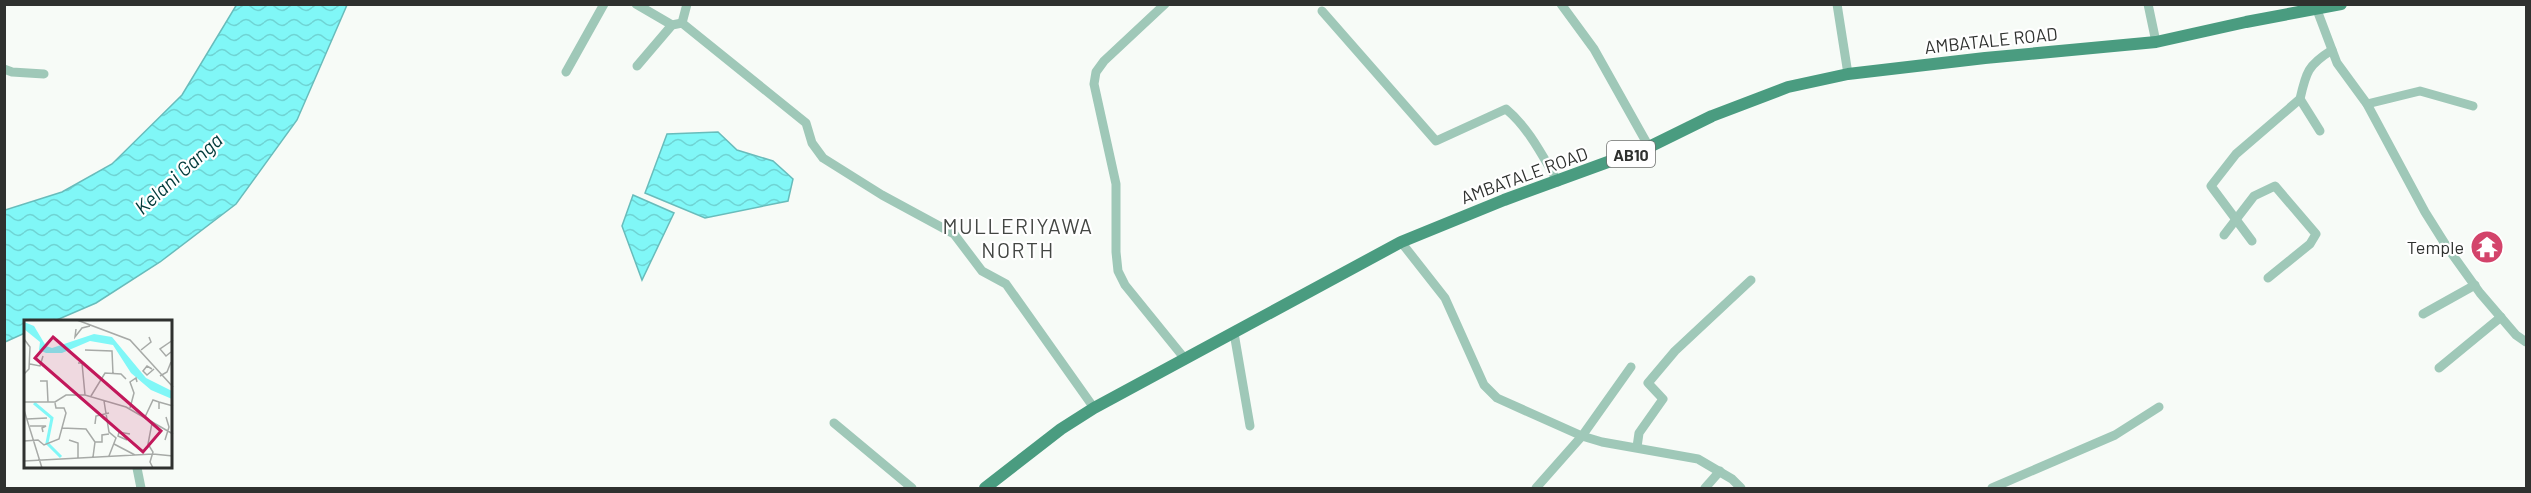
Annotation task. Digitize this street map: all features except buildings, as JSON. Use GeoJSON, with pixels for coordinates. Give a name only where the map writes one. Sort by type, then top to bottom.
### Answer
{"type":"FeatureCollection","features":[{"type":"Feature","properties":{"kind":"main road","name":"AMBATALE ROAD"},"geometry":{"type":"LineString","coordinates":[[985,489],[1060,429],[1094,408],[1401,242],[1504,200],[1649,147],[1712,116],[1761,96],[1788,87],[1848,74],[2156,42],[2341,4]]}},
{"type":"Feature","properties":{"kind":"street"},"geometry":{"type":"LineString","coordinates":[[566,72],[604,4]]}},
{"type":"Feature","properties":{"kind":"street"},"geometry":{"type":"LineString","coordinates":[[636,4],[672,25]]}},
{"type":"Feature","properties":{"kind":"street"},"geometry":{"type":"LineString","coordinates":[[682,23],[687,4]]}},
{"type":"Feature","properties":{"kind":"street"},"geometry":{"type":"LineString","coordinates":[[1165,4],[1161,11],[1104,61],[1096,72],[1094,84],[1116,184],[1118,271],[1125,285],[1185,358]]}},
{"type":"Feature","properties":{"kind":"street"},"geometry":{"type":"LineString","coordinates":[[1561,4],[1594,49],[1649,147]]}},
{"type":"Feature","properties":{"kind":"street"},"geometry":{"type":"LineString","coordinates":[[1837,4],[1848,74]]}},
{"type":"Feature","properties":{"kind":"street"},"geometry":{"type":"LineString","coordinates":[[2148,4],[2156,42]]}},
{"type":"Feature","properties":{"kind":"street"},"geometry":{"type":"LineString","coordinates":[[2317,10],[2332,50],[2349,83],[2367,104],[2426,212],[2475,285],[2516,335],[2526,342]]}},
{"type":"Feature","properties":{"kind":"street"},"geometry":{"type":"LineString","coordinates":[[1322,11],[1436,141],[1506,109],[1516,117],[1534,141],[1558,182]]}},
{"type":"Feature","properties":{"kind":"street"},"geometry":{"type":"LineString","coordinates":[[637,66],[672,25],[682,23],[807,123],[812,143],[823,158],[882,195],[954,234],[982,271],[1006,284],[1094,408]]}},
{"type":"Feature","properties":{"kind":"street"},"geometry":{"type":"LineString","coordinates":[[2252,241],[2211,186],[2236,154],[2300,99],[2306,73],[2320,58],[2332,50]]}},
{"type":"Feature","properties":{"kind":"street"},"geometry":{"type":"LineString","coordinates":[[4,69],[12,72],[44,74]]}},
{"type":"Feature","properties":{"kind":"street"},"geometry":{"type":"LineString","coordinates":[[2367,104],[2420,91],[2473,106]]}},
{"type":"Feature","properties":{"kind":"street"},"geometry":{"type":"LineString","coordinates":[[2300,99],[2320,131]]}},
{"type":"Feature","properties":{"kind":"street"},"geometry":{"type":"LineString","coordinates":[[2224,235],[2253,196],[2275,186],[2316,234],[2310,243],[2268,278]]}},
{"type":"Feature","properties":{"kind":"street"},"geometry":{"type":"LineString","coordinates":[[1401,242],[1445,298],[1490,393],[1506,404],[1582,436],[1602,442],[1684,454],[1698,459],[1720,471],[1741,489]]}},
{"type":"Feature","properties":{"kind":"street"},"geometry":{"type":"LineString","coordinates":[[1637,447],[1639,433],[1663,399],[1648,383],[1675,351],[1751,280]]}},
{"type":"Feature","properties":{"kind":"street"},"geometry":{"type":"LineString","coordinates":[[2423,314],[2475,285]]}},
{"type":"Feature","properties":{"kind":"street"},"geometry":{"type":"LineString","coordinates":[[2439,368],[2501,317]]}},
{"type":"Feature","properties":{"kind":"street"},"geometry":{"type":"LineString","coordinates":[[1234,333],[1250,426]]}},
{"type":"Feature","properties":{"kind":"street"},"geometry":{"type":"LineString","coordinates":[[1536,489],[1582,436],[1631,367]]}},
{"type":"Feature","properties":{"kind":"street"},"geometry":{"type":"LineString","coordinates":[[1992,489],[2115,435],[2159,407]]}},
{"type":"Feature","properties":{"kind":"street"},"geometry":{"type":"LineString","coordinates":[[834,423],[912,489]]}},
{"type":"Feature","properties":{"kind":"street"},"geometry":{"type":"LineString","coordinates":[[137,469],[141,489]]}},
{"type":"Feature","properties":{"kind":"street"},"geometry":{"type":"LineString","coordinates":[[1705,489],[1720,471]]}},
{"type":"Feature","properties":{"kind":"water","name":"Kelani Ganga"},"geometry":{"type":"Polygon","coordinates":[[[237,4],[347,5],[297,120],[236,204],[160,262],[96,303],[57,320],[24,320],[24,333],[5,342],[5,210],[62,192],[112,164],[182,95],[237,4]]]}},
{"type":"Feature","properties":{"kind":"water"},"geometry":{"type":"Polygon","coordinates":[[[718,132],[737,150],[773,161],[793,179],[788,201],[705,218],[645,193],[667,134],[718,132]]]}},
{"type":"Feature","properties":{"kind":"water"},"geometry":{"type":"Polygon","coordinates":[[[633,195],[674,213],[642,280],[622,226],[633,195]]]}},
{"type":"Feature","properties":{"kind":"place","name":"Temple"},"geometry":{"type":"Point","coordinates":[2487,247]}},
{"type":"Feature","properties":{"kind":"district","name":"MULLERIYAWA NORTH"},"geometry":{"type":"Point","coordinates":[1018,237]}}]}
